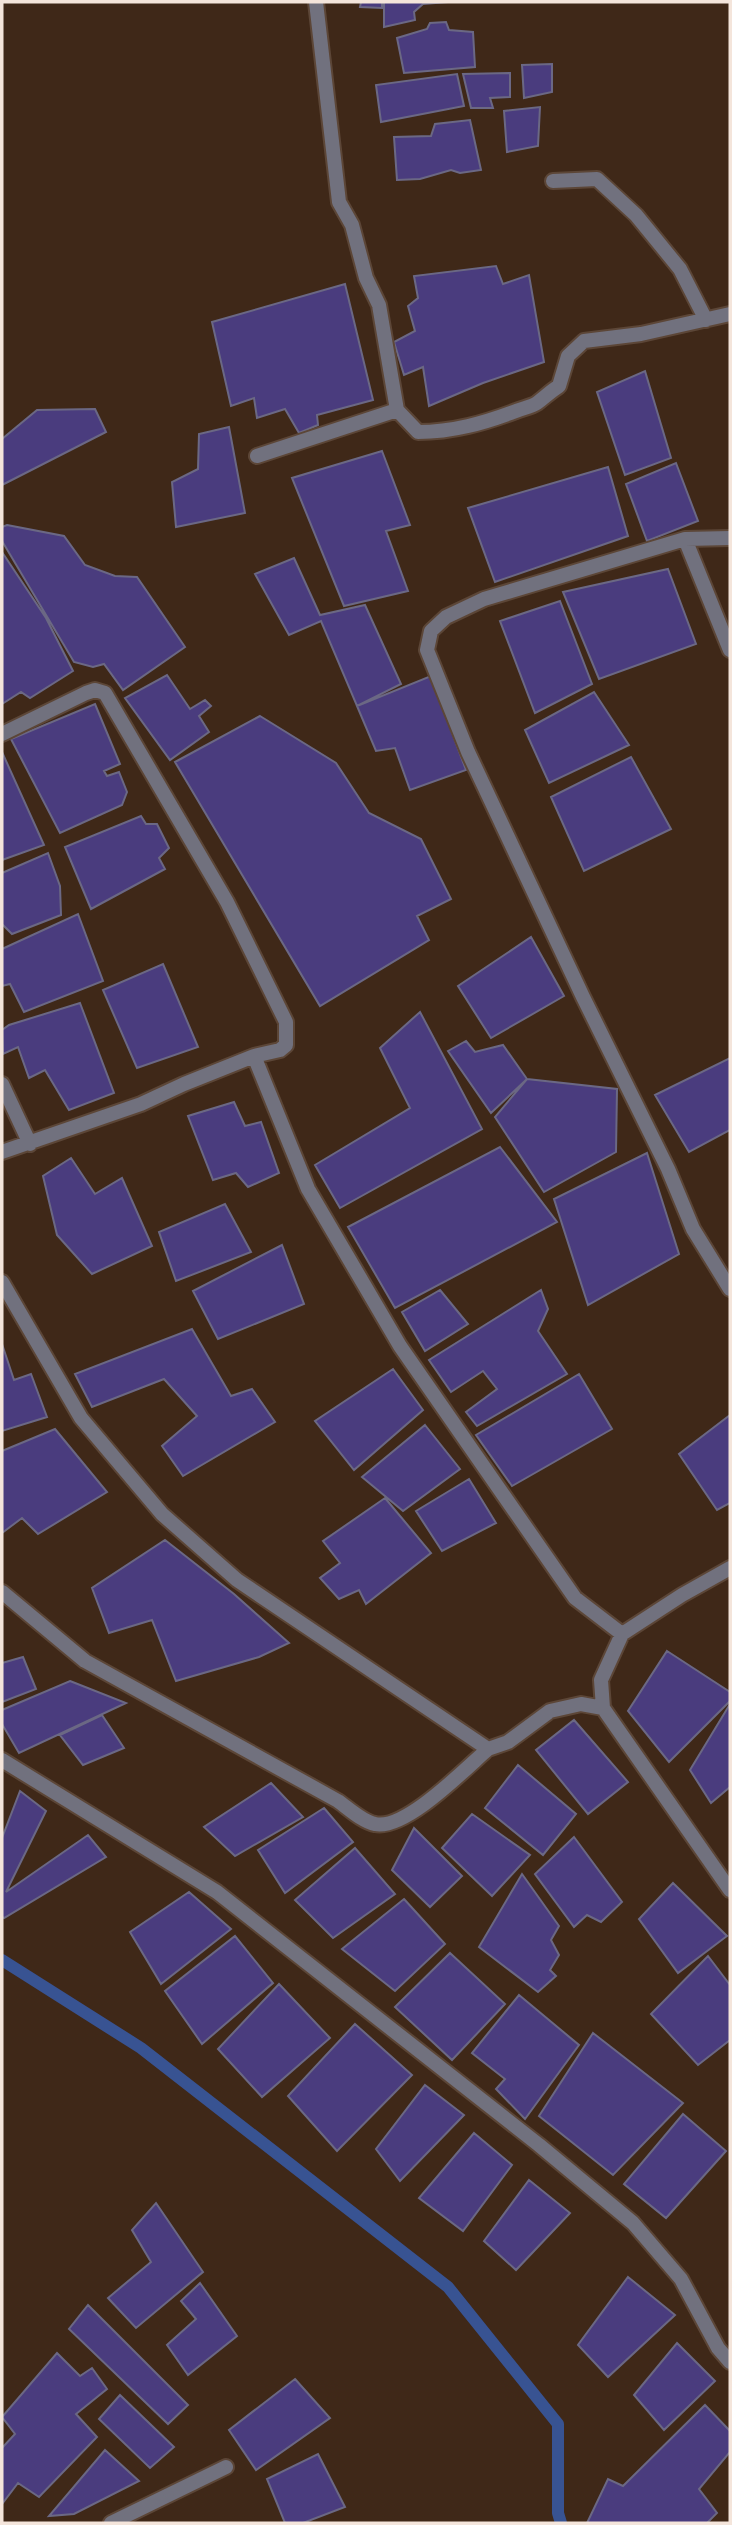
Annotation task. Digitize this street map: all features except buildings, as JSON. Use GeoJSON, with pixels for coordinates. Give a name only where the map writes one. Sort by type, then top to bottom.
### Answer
{"type":"FeatureCollection","features":[{"type":"Feature","properties":{"kind":"street"},"geometry":{"type":"LineString","coordinates":[[316,2],[339,202],[352,225],[366,278],[379,305],[397,410],[418,432],[467,428],[536,404],[559,386],[568,356],[584,341],[640,334],[730,314]]}},
{"type":"Feature","properties":{"kind":"street"},"geometry":{"type":"LineString","coordinates":[[554,181],[597,179],[636,215],[680,269],[706,320]]}},
{"type":"Feature","properties":{"kind":"street"},"geometry":{"type":"LineString","coordinates":[[257,456],[397,410]]}},
{"type":"Feature","properties":{"kind":"street"},"geometry":{"type":"LineString","coordinates":[[730,538],[685,539],[484,599],[446,617],[431,631],[428,650],[468,752],[583,997],[668,1169],[693,1229],[730,1289]]}},
{"type":"Feature","properties":{"kind":"street"},"geometry":{"type":"LineString","coordinates":[[685,539],[730,650]]}},
{"type":"Feature","properties":{"kind":"street"},"geometry":{"type":"LineString","coordinates":[[2,734],[95,690],[105,693],[227,902],[286,1022],[286,1045],[280,1050],[254,1056],[141,1104],[2,1152]]}},
{"type":"Feature","properties":{"kind":"street"},"geometry":{"type":"LineString","coordinates":[[254,1056],[308,1189],[400,1346],[575,1598],[622,1634]]}},
{"type":"Feature","properties":{"kind":"street"},"geometry":{"type":"LineString","coordinates":[[2,1084],[30,1144]]}},
{"type":"Feature","properties":{"kind":"street"},"geometry":{"type":"LineString","coordinates":[[2,1282],[81,1419],[162,1514],[237,1580],[488,1749]]}},
{"type":"Feature","properties":{"kind":"street"},"geometry":{"type":"LineString","coordinates":[[730,1568],[622,1634],[600,1680],[603,1708],[730,1890]]}},
{"type":"Feature","properties":{"kind":"street"},"geometry":{"type":"LineString","coordinates":[[2,1592],[85,1661],[338,1801],[374,1824],[392,1824],[422,1806],[488,1749],[508,1742],[550,1711],[581,1704],[603,1708]]}},
{"type":"Feature","properties":{"kind":"street"},"geometry":{"type":"LineString","coordinates":[[2,1760],[217,1892],[633,2222],[681,2279],[718,2348],[730,2362]]}},
{"type":"Feature","properties":{"kind":"street"},"geometry":{"type":"LineString","coordinates":[[111,2523],[226,2467]]}},
{"type":"Feature","properties":{"kind":"waterway"},"geometry":{"type":"LineString","coordinates":[[2,1960],[141,2048],[448,2287],[558,2424],[558,2513],[561,2523]]}}]}
